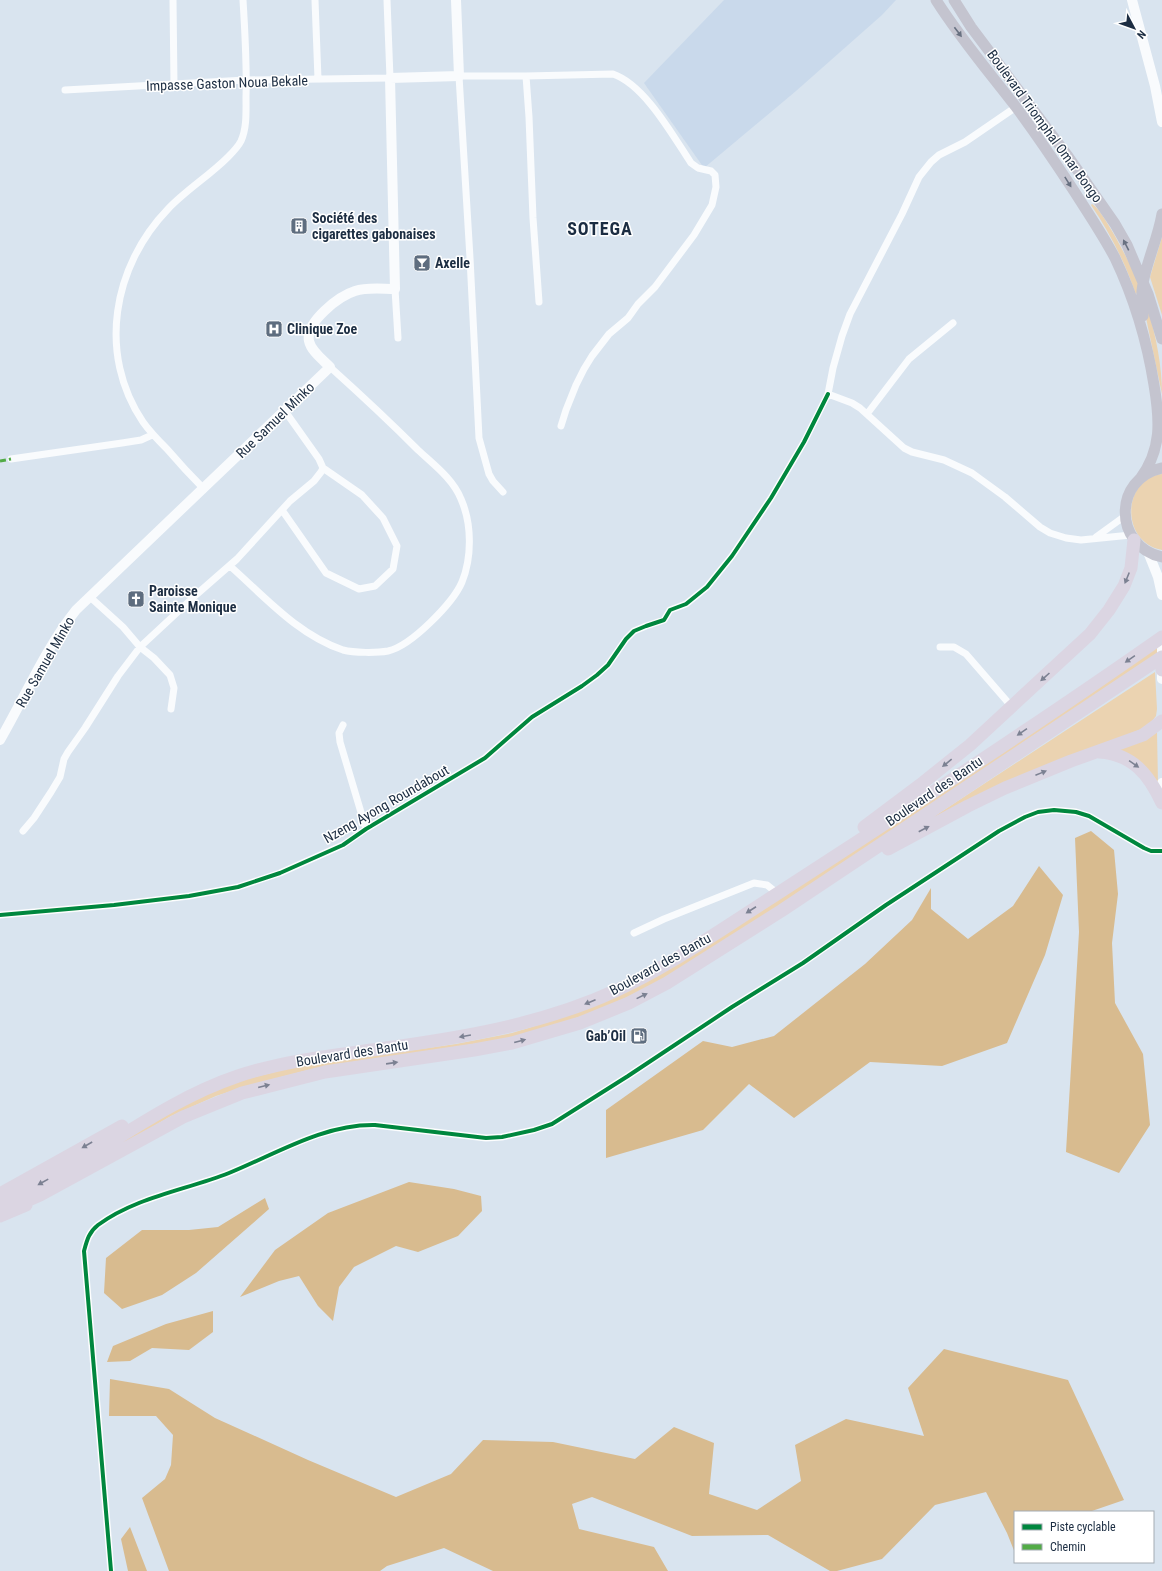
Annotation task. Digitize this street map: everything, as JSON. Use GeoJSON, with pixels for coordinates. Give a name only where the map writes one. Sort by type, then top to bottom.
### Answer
{"type":"FeatureCollection","features":[{"type":"Feature","properties":{"kind":"highway"},"geometry":{"type":"LineString","coordinates":[[808,874],[832,852],[952,760],[1082,642],[1105,616],[1118,597],[1128,577],[1133,559],[1132,538]]}},
{"type":"Feature","properties":{"kind":"highway","name":"Boulevard des Bantu"},"geometry":{"type":"LineString","coordinates":[[16,1204],[167,1108],[237,1076],[311,1058],[466,1036],[518,1025],[549,1017],[584,1005],[640,979],[685,953],[808,874],[1162,637]]}},
{"type":"Feature","properties":{"kind":"highway","name":"Boulevard des Bantu"},"geometry":{"type":"LineString","coordinates":[[16,1204],[40,1195],[183,1117],[242,1093],[325,1072],[512,1043],[573,1026],[606,1013],[652,991],[781,911],[1162,657]]}},
{"type":"Feature","properties":{"kind":"highway"},"geometry":{"type":"LineString","coordinates":[[781,911],[895,845],[968,806],[1025,779],[1142,735],[1162,721]]}},
{"type":"Feature","properties":{"kind":"highway"},"geometry":{"type":"LineString","coordinates":[[1098,752],[1115,755],[1136,766],[1148,776],[1162,803]]}},
{"type":"Feature","properties":{"kind":"highway"},"geometry":{"type":"LineString","coordinates":[[0,1194],[120,1127],[192,1092],[237,1076]]}},
{"type":"Feature","properties":{"kind":"highway"},"geometry":{"type":"LineString","coordinates":[[0,1203],[16,1204]]}},
{"type":"Feature","properties":{"kind":"highway"},"geometry":{"type":"LineString","coordinates":[[0,1211],[16,1204]]}},
{"type":"Feature","properties":{"kind":"highway"},"geometry":{"type":"LineString","coordinates":[[0,1216],[16,1204]]}},
{"type":"Feature","properties":{"kind":"highway"},"geometry":{"type":"LineString","coordinates":[[0,1219],[16,1204]]}},
{"type":"Feature","properties":{"kind":"main road","name":"Boulevard Triomphal Omar Bongo"},"geometry":{"type":"LineString","coordinates":[[936,0],[1044,145],[1088,212],[1114,258],[1138,317],[1153,377],[1159,422],[1158,445],[1155,458],[1132,488],[1127,498],[1125,516]]}},
{"type":"Feature","properties":{"kind":"main road","name":"Boulevard Triomphal Omar Bongo"},"geometry":{"type":"LineString","coordinates":[[954,0],[971,27],[1052,134],[1103,207],[1127,245],[1156,316],[1162,339]]}},
{"type":"Feature","properties":{"kind":"main road"},"geometry":{"type":"LineString","coordinates":[[1153,377],[1153,360],[1142,310],[1142,280],[1157,236],[1162,214]]}},
{"type":"Feature","properties":{"kind":"main road"},"geometry":{"type":"LineString","coordinates":[[1140,479],[1152,471],[1162,468]]}},
{"type":"Feature","properties":{"kind":"main road"},"geometry":{"type":"LineString","coordinates":[[1125,516],[1132,538],[1148,552],[1162,557]]}},
{"type":"Feature","properties":{"kind":"street"},"geometry":{"type":"LineString","coordinates":[[173,0],[174,85]]}},
{"type":"Feature","properties":{"kind":"street"},"geometry":{"type":"LineString","coordinates":[[204,488],[152,435],[142,421],[125,388],[120,371],[117,346],[117,321],[119,296],[126,274],[152,228],[168,208],[220,165],[241,142],[246,115],[243,0]]}},
{"type":"Feature","properties":{"kind":"street"},"geometry":{"type":"LineString","coordinates":[[315,0],[318,79]]}},
{"type":"Feature","properties":{"kind":"street"},"geometry":{"type":"LineString","coordinates":[[387,0],[395,289],[398,338]]}},
{"type":"Feature","properties":{"kind":"street"},"geometry":{"type":"LineString","coordinates":[[456,0],[479,438],[489,474],[503,492]]}},
{"type":"Feature","properties":{"kind":"street"},"geometry":{"type":"LineString","coordinates":[[1132,0],[1151,70],[1162,122]]}},
{"type":"Feature","properties":{"kind":"street"},"geometry":{"type":"LineString","coordinates":[[390,81],[459,76],[613,74],[622,77],[631,83],[660,116],[691,163],[698,168],[711,171],[715,175],[715,197],[708,213],[676,260],[655,287],[638,304],[628,318],[609,334],[592,356],[576,385],[561,426]]}},
{"type":"Feature","properties":{"kind":"street"},"geometry":{"type":"LineString","coordinates":[[526,76],[539,302]]}},
{"type":"Feature","properties":{"kind":"street","name":"Impasse Gaston Noua Bekale"},"geometry":{"type":"LineString","coordinates":[[65,90],[246,80],[318,79],[390,81]]}},
{"type":"Feature","properties":{"kind":"street","name":"Nzeng Ayong Roundabout"},"geometry":{"type":"LineString","coordinates":[[0,915],[114,905],[189,896],[238,887],[280,873],[343,845],[366,829],[485,758],[532,717],[597,675],[608,665],[626,639],[634,632],[646,626],[664,620],[670,610],[686,604],[707,587],[732,556],[771,498],[804,442],[828,394],[837,354],[850,314],[902,214],[919,177],[931,162],[939,155],[965,142],[1016,107]]}},
{"type":"Feature","properties":{"kind":"street"},"geometry":{"type":"LineString","coordinates":[[230,566],[296,626],[320,641],[345,650],[370,652],[389,650],[410,640],[453,599],[462,582],[468,563],[470,540],[466,514],[461,498],[449,479],[386,418],[330,367],[315,352],[309,341],[310,328],[318,317],[343,297],[361,289],[395,289]]}},
{"type":"Feature","properties":{"kind":"street"},"geometry":{"type":"LineString","coordinates":[[868,414],[909,359],[953,323]]}},
{"type":"Feature","properties":{"kind":"street","name":"Rue Samuel Minko"},"geometry":{"type":"LineString","coordinates":[[0,740],[70,617],[330,367]]}},
{"type":"Feature","properties":{"kind":"street"},"geometry":{"type":"LineString","coordinates":[[828,394],[852,403],[868,414],[904,448],[912,452],[944,460],[972,473],[1050,533],[1074,539],[1086,540],[1094,538],[1132,538]]}},
{"type":"Feature","properties":{"kind":"street"},"geometry":{"type":"LineString","coordinates":[[282,510],[326,573],[359,589],[375,586],[393,569],[397,546],[383,518],[362,495],[323,468],[319,459],[285,411]]}},
{"type":"Feature","properties":{"kind":"street"},"geometry":{"type":"LineString","coordinates":[[11,459],[141,440],[152,435]]}},
{"type":"Feature","properties":{"kind":"street"},"geometry":{"type":"LineString","coordinates":[[23,830],[34,818],[51,792],[60,776],[64,759],[68,752],[118,676],[140,648],[197,594],[230,566],[282,510],[314,481],[323,468]]}},
{"type":"Feature","properties":{"kind":"street"},"geometry":{"type":"LineString","coordinates":[[1094,538],[1125,516]]}},
{"type":"Feature","properties":{"kind":"street"},"geometry":{"type":"LineString","coordinates":[[1148,552],[1158,577],[1162,595]]}},
{"type":"Feature","properties":{"kind":"street"},"geometry":{"type":"LineString","coordinates":[[90,597],[123,628],[140,648],[154,658],[170,675],[174,688],[171,709]]}},
{"type":"Feature","properties":{"kind":"street"},"geometry":{"type":"LineString","coordinates":[[940,647],[954,647],[966,654],[1012,707]]}},
{"type":"Feature","properties":{"kind":"street"},"geometry":{"type":"LineString","coordinates":[[1162,649],[1162,679]]}},
{"type":"Feature","properties":{"kind":"street"},"geometry":{"type":"LineString","coordinates":[[343,725],[339,733],[340,742],[366,829]]}},
{"type":"Feature","properties":{"kind":"street"},"geometry":{"type":"LineString","coordinates":[[1162,783],[1162,808]]}},
{"type":"Feature","properties":{"kind":"street"},"geometry":{"type":"LineString","coordinates":[[111,1571],[84,1251],[90,1232],[106,1220],[141,1203],[229,1173],[283,1149],[324,1133],[346,1127],[360,1124],[375,1125],[486,1138],[502,1137],[534,1130],[552,1124],[732,1007],[818,954],[886,906],[999,831],[1038,812],[1054,810],[1076,812],[1089,816],[1144,848],[1151,851],[1162,851]]}},
{"type":"Feature","properties":{"kind":"street"},"geometry":{"type":"LineString","coordinates":[[634,933],[664,919],[754,883],[767,885],[777,894]]}},
{"type":"Feature","properties":{"kind":"shaded area"},"geometry":{"type":"Polygon","coordinates":[[[724,0],[896,0],[882,15],[796,91],[704,168],[644,83],[724,0]]]}},
{"type":"Feature","properties":{"kind":"shaded area"},"geometry":{"type":"Polygon","coordinates":[[[1092,204],[1097,208],[1110,227],[1131,266],[1138,283],[1136,295],[1117,249],[1091,205],[1092,204]]]}},
{"type":"Feature","properties":{"kind":"shaded area"},"geometry":{"type":"Polygon","coordinates":[[[1162,237],[1162,315],[1150,277],[1162,237]]]}},
{"type":"Feature","properties":{"kind":"shaded area"},"geometry":{"type":"Polygon","coordinates":[[[1148,309],[1158,351],[1162,394],[1145,313],[1148,309]]]}},
{"type":"Feature","properties":{"kind":"shaded area"},"geometry":{"type":"Polygon","coordinates":[[[1162,474],[1162,550],[1148,545],[1139,535],[1133,524],[1131,511],[1133,498],[1139,487],[1149,478],[1162,474]]]}},
{"type":"Feature","properties":{"kind":"shaded area"},"geometry":{"type":"Polygon","coordinates":[[[1160,644],[1160,653],[859,853],[674,974],[607,1007],[565,1022],[490,1043],[304,1071],[247,1086],[216,1096],[171,1116],[113,1150],[132,1134],[199,1097],[243,1080],[294,1067],[456,1044],[512,1033],[558,1019],[612,997],[1160,644]]]}},
{"type":"Feature","properties":{"kind":"shaded area"},"geometry":{"type":"Polygon","coordinates":[[[1155,672],[1157,709],[1156,716],[1148,726],[918,827],[1155,672]]]}},
{"type":"Feature","properties":{"kind":"shaded area"},"geometry":{"type":"Polygon","coordinates":[[[1157,732],[1158,783],[1113,750],[1157,732]]]}},
{"type":"Feature","properties":{"kind":"shaded area"},"geometry":{"type":"Polygon","coordinates":[[[1091,831],[1114,850],[1118,894],[1112,943],[1115,1003],[1143,1054],[1150,1125],[1119,1173],[1066,1152],[1079,932],[1075,838],[1091,831]]]}},
{"type":"Feature","properties":{"kind":"shaded area"},"geometry":{"type":"Polygon","coordinates":[[[1039,866],[1063,895],[1045,955],[1007,1043],[942,1066],[870,1062],[794,1118],[749,1084],[703,1130],[606,1158],[606,1110],[703,1041],[732,1047],[774,1036],[865,964],[912,920],[931,888],[931,909],[968,939],[1013,906],[1039,866]]]}},
{"type":"Feature","properties":{"kind":"shaded area"},"geometry":{"type":"Polygon","coordinates":[[[409,1182],[454,1189],[481,1196],[482,1211],[458,1236],[418,1252],[396,1246],[354,1267],[339,1287],[333,1321],[318,1306],[299,1276],[279,1281],[240,1297],[275,1250],[328,1213],[409,1182]]]}},
{"type":"Feature","properties":{"kind":"shaded area"},"geometry":{"type":"Polygon","coordinates":[[[265,1198],[269,1209],[196,1273],[162,1295],[122,1309],[104,1293],[106,1258],[142,1230],[189,1230],[218,1227],[265,1198]]]}},
{"type":"Feature","properties":{"kind":"shaded area"},"geometry":{"type":"Polygon","coordinates":[[[213,1311],[213,1332],[189,1350],[152,1348],[130,1361],[107,1362],[113,1346],[166,1324],[213,1311]]]}},
{"type":"Feature","properties":{"kind":"shaded area"},"geometry":{"type":"Polygon","coordinates":[[[944,1349],[1068,1380],[1124,1500],[1092,1511],[1014,1511],[1014,1550],[1007,1533],[986,1492],[935,1505],[882,1559],[837,1571],[830,1571],[768,1535],[692,1536],[592,1497],[572,1504],[579,1529],[654,1547],[668,1571],[493,1571],[444,1548],[387,1566],[380,1571],[169,1571],[142,1498],[165,1479],[171,1465],[173,1435],[156,1416],[109,1416],[110,1379],[169,1389],[215,1418],[308,1460],[396,1497],[451,1474],[483,1440],[553,1442],[635,1459],[674,1427],[714,1443],[709,1494],[757,1510],[801,1481],[795,1445],[846,1419],[924,1436],[908,1388],[944,1349]]]}},
{"type":"Feature","properties":{"kind":"shaded area"},"geometry":{"type":"Polygon","coordinates":[[[130,1527],[147,1571],[128,1571],[121,1539],[130,1527]]]}},
{"type":"Feature","properties":{"kind":"marked path"},"geometry":{"type":"LineString","coordinates":[[0,461],[11,459]]}},
{"type":"Feature","properties":{"kind":"cycle path"},"geometry":{"type":"LineString","coordinates":[[0,915],[114,905],[189,896],[238,887],[280,873],[343,845],[366,829],[485,758],[532,717],[597,675],[608,665],[626,639],[634,631],[664,620],[670,610],[686,604],[707,587],[732,556],[771,498],[804,442],[828,394]]}},
{"type":"Feature","properties":{"kind":"cycle path"},"geometry":{"type":"LineString","coordinates":[[111,1571],[84,1251],[90,1233],[98,1225],[128,1207],[213,1179],[300,1142],[337,1129],[375,1125],[486,1138],[502,1137],[534,1130],[552,1124],[732,1007],[803,963],[886,905],[999,831],[1038,812],[1054,810],[1076,812],[1089,816],[1144,848],[1151,851],[1162,851]]}},
{"type":"Feature","properties":{"kind":"place","name":"Société des cigarettes gabonaises"},"geometry":{"type":"Point","coordinates":[299,226]}},
{"type":"Feature","properties":{"kind":"place","name":"Axelle"},"geometry":{"type":"Point","coordinates":[422,263]}},
{"type":"Feature","properties":{"kind":"place","name":"Clinique Zoe"},"geometry":{"type":"Point","coordinates":[274,329]}},
{"type":"Feature","properties":{"kind":"place","name":"Paroisse Sainte Monique"},"geometry":{"type":"Point","coordinates":[136,599]}},
{"type":"Feature","properties":{"kind":"place","name":"Gab’Oil"},"geometry":{"type":"Point","coordinates":[639,1036]}},
{"type":"Feature","properties":{"kind":"district","name":"SOTEGA"},"geometry":{"type":"Point","coordinates":[600,228]}}]}
